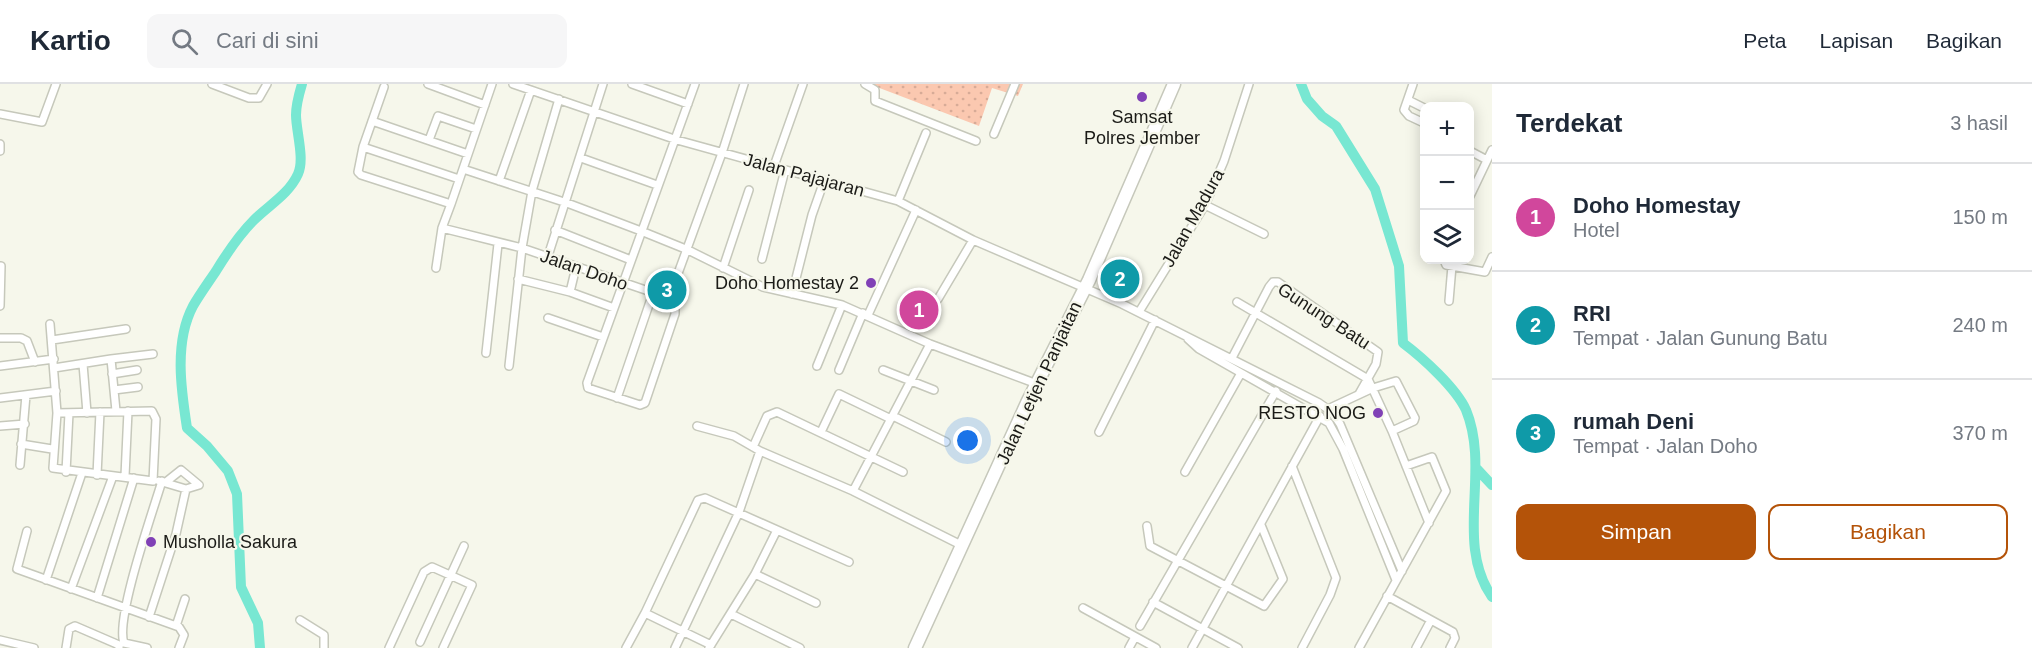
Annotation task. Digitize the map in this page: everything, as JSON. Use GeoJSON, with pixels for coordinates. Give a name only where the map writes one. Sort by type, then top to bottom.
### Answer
{"type":"FeatureCollection","features":[{"type":"Feature","properties":{"kind":"highway","name":"Jalan Letjen Panjaitan"},"geometry":{"type":"LineString","coordinates":[[915,648],[1037,384],[1086,287],[1174,84]]}},
{"type":"Feature","properties":{"kind":"street"},"geometry":{"type":"LineString","coordinates":[[0,114],[44,121],[56,84]]}},
{"type":"Feature","properties":{"kind":"street"},"geometry":{"type":"LineString","coordinates":[[212,84],[249,98],[259,98],[267,84]]}},
{"type":"Feature","properties":{"kind":"street"},"geometry":{"type":"LineString","coordinates":[[428,84],[485,105]]}},
{"type":"Feature","properties":{"kind":"street"},"geometry":{"type":"LineString","coordinates":[[436,268],[442,228],[492,84]]}},
{"type":"Feature","properties":{"kind":"street","name":"Jalan Pajajaran"},"geometry":{"type":"LineString","coordinates":[[513,84],[677,140],[898,201],[973,240],[1086,287],[1187,337]]}},
{"type":"Feature","properties":{"kind":"street"},"geometry":{"type":"LineString","coordinates":[[548,256],[555,230],[582,158],[603,84]]}},
{"type":"Feature","properties":{"kind":"street"},"geometry":{"type":"LineString","coordinates":[[632,84],[688,104]]}},
{"type":"Feature","properties":{"kind":"street"},"geometry":{"type":"LineString","coordinates":[[695,84],[677,140],[657,186],[586,386],[640,405],[645,403],[675,314],[675,301],[669,298],[722,153],[744,84]]}},
{"type":"Feature","properties":{"kind":"street"},"geometry":{"type":"LineString","coordinates":[[774,166],[803,84]]}},
{"type":"Feature","properties":{"kind":"street"},"geometry":{"type":"LineString","coordinates":[[865,84],[875,90],[875,101],[976,141]]}},
{"type":"Feature","properties":{"kind":"street"},"geometry":{"type":"LineString","coordinates":[[994,134],[1015,84]]}},
{"type":"Feature","properties":{"kind":"street","name":"Jalan Madura"},"geometry":{"type":"LineString","coordinates":[[1139,312],[1205,205],[1224,161],[1249,84]]}},
{"type":"Feature","properties":{"kind":"street"},"geometry":{"type":"LineString","coordinates":[[1413,84],[1404,110],[1406,114],[1420,121]]}},
{"type":"Feature","properties":{"kind":"street"},"geometry":{"type":"LineString","coordinates":[[384,87],[363,147],[358,167],[361,175],[451,204]]}},
{"type":"Feature","properties":{"kind":"street"},"geometry":{"type":"LineString","coordinates":[[499,181],[531,90]]}},
{"type":"Feature","properties":{"kind":"street"},"geometry":{"type":"LineString","coordinates":[[508,366],[522,248],[532,191],[559,99]]}},
{"type":"Feature","properties":{"kind":"street"},"geometry":{"type":"LineString","coordinates":[[1407,100],[1420,106]]}},
{"type":"Feature","properties":{"kind":"street"},"geometry":{"type":"LineString","coordinates":[[429,140],[438,116],[476,129]]}},
{"type":"Feature","properties":{"kind":"street"},"geometry":{"type":"LineString","coordinates":[[372,121],[468,154]]}},
{"type":"Feature","properties":{"kind":"street"},"geometry":{"type":"LineString","coordinates":[[898,201],[926,133]]}},
{"type":"Feature","properties":{"kind":"street"},"geometry":{"type":"LineString","coordinates":[[0,144],[0,152]]}},
{"type":"Feature","properties":{"kind":"street"},"geometry":{"type":"LineString","coordinates":[[363,147],[459,179]]}},
{"type":"Feature","properties":{"kind":"street"},"geometry":{"type":"LineString","coordinates":[[1474,152],[1490,156],[1474,188]]}},
{"type":"Feature","properties":{"kind":"street"},"geometry":{"type":"LineString","coordinates":[[582,158],[657,186]]}},
{"type":"Feature","properties":{"kind":"street"},"geometry":{"type":"LineString","coordinates":[[463,169],[567,203],[641,231],[688,250],[763,287],[842,305],[930,344],[1037,384]]}},
{"type":"Feature","properties":{"kind":"street"},"geometry":{"type":"LineString","coordinates":[[762,259],[785,170]]}},
{"type":"Feature","properties":{"kind":"street"},"geometry":{"type":"LineString","coordinates":[[792,294],[812,215],[824,181]]}},
{"type":"Feature","properties":{"kind":"street"},"geometry":{"type":"LineString","coordinates":[[723,268],[749,190]]}},
{"type":"Feature","properties":{"kind":"street"},"geometry":{"type":"LineString","coordinates":[[1205,205],[1264,234]]}},
{"type":"Feature","properties":{"kind":"street"},"geometry":{"type":"LineString","coordinates":[[839,370],[916,210]]}},
{"type":"Feature","properties":{"kind":"street","name":"Jalan Doho"},"geometry":{"type":"LineString","coordinates":[[442,228],[548,256],[623,284],[669,298]]}},
{"type":"Feature","properties":{"kind":"street"},"geometry":{"type":"LineString","coordinates":[[555,230],[631,260]]}},
{"type":"Feature","properties":{"kind":"street"},"geometry":{"type":"LineString","coordinates":[[938,299],[973,240]]}},
{"type":"Feature","properties":{"kind":"street"},"geometry":{"type":"LineString","coordinates":[[486,353],[498,244]]}},
{"type":"Feature","properties":{"kind":"street"},"geometry":{"type":"LineString","coordinates":[[1445,264],[1485,272],[1492,257]]}},
{"type":"Feature","properties":{"kind":"street"},"geometry":{"type":"LineString","coordinates":[[0,306],[1,266]]}},
{"type":"Feature","properties":{"kind":"street"},"geometry":{"type":"LineString","coordinates":[[1449,301],[1452,266]]}},
{"type":"Feature","properties":{"kind":"street"},"geometry":{"type":"LineString","coordinates":[[570,292],[576,267]]}},
{"type":"Feature","properties":{"kind":"street"},"geometry":{"type":"LineString","coordinates":[[518,279],[570,292],[614,308]]}},
{"type":"Feature","properties":{"kind":"street","name":"Gunung Batu"},"geometry":{"type":"LineString","coordinates":[[1232,358],[1271,283],[1278,282],[1376,350],[1378,359],[1359,394]]}},
{"type":"Feature","properties":{"kind":"street"},"geometry":{"type":"LineString","coordinates":[[617,398],[653,293]]}},
{"type":"Feature","properties":{"kind":"street"},"geometry":{"type":"LineString","coordinates":[[1237,302],[1368,379],[1392,431],[1429,523]]}},
{"type":"Feature","properties":{"kind":"street"},"geometry":{"type":"LineString","coordinates":[[817,366],[842,305]]}},
{"type":"Feature","properties":{"kind":"street"},"geometry":{"type":"LineString","coordinates":[[548,318],[603,337]]}},
{"type":"Feature","properties":{"kind":"street"},"geometry":{"type":"LineString","coordinates":[[1100,432],[1155,320]]}},
{"type":"Feature","properties":{"kind":"street"},"geometry":{"type":"LineString","coordinates":[[50,324],[57,413],[52,449],[53,468],[66,472],[160,481],[186,489],[199,485],[181,470],[160,481]]}},
{"type":"Feature","properties":{"kind":"street"},"geometry":{"type":"LineString","coordinates":[[52,340],[126,329]]}},
{"type":"Feature","properties":{"kind":"street"},"geometry":{"type":"LineString","coordinates":[[1187,337],[1328,409],[1340,424],[1396,580]]}},
{"type":"Feature","properties":{"kind":"street"},"geometry":{"type":"LineString","coordinates":[[1187,337],[1199,349],[1320,416],[1335,430],[1347,448],[1401,571]]}},
{"type":"Feature","properties":{"kind":"street"},"geometry":{"type":"LineString","coordinates":[[0,338],[21,338],[27,341],[35,362]]}},
{"type":"Feature","properties":{"kind":"street"},"geometry":{"type":"LineString","coordinates":[[853,491],[930,344]]}},
{"type":"Feature","properties":{"kind":"street"},"geometry":{"type":"LineString","coordinates":[[54,368],[153,354]]}},
{"type":"Feature","properties":{"kind":"street"},"geometry":{"type":"LineString","coordinates":[[0,366],[54,359]]}},
{"type":"Feature","properties":{"kind":"street"},"geometry":{"type":"LineString","coordinates":[[111,359],[116,411]]}},
{"type":"Feature","properties":{"kind":"street"},"geometry":{"type":"LineString","coordinates":[[83,364],[87,413]]}},
{"type":"Feature","properties":{"kind":"street"},"geometry":{"type":"LineString","coordinates":[[112,374],[137,370]]}},
{"type":"Feature","properties":{"kind":"street"},"geometry":{"type":"LineString","coordinates":[[883,370],[934,390]]}},
{"type":"Feature","properties":{"kind":"street"},"geometry":{"type":"LineString","coordinates":[[1185,472],[1241,373]]}},
{"type":"Feature","properties":{"kind":"street"},"geometry":{"type":"LineString","coordinates":[[1328,409],[1391,381],[1400,384],[1414,419],[1392,431]]}},
{"type":"Feature","properties":{"kind":"street"},"geometry":{"type":"LineString","coordinates":[[114,390],[138,387]]}},
{"type":"Feature","properties":{"kind":"street"},"geometry":{"type":"LineString","coordinates":[[1288,398],[1292,390]]}},
{"type":"Feature","properties":{"kind":"street"},"geometry":{"type":"LineString","coordinates":[[0,398],[56,392]]}},
{"type":"Feature","properties":{"kind":"street"},"geometry":{"type":"LineString","coordinates":[[1140,626],[1276,392]]}},
{"type":"Feature","properties":{"kind":"street"},"geometry":{"type":"LineString","coordinates":[[821,432],[839,394],[946,442]]}},
{"type":"Feature","properties":{"kind":"street"},"geometry":{"type":"LineString","coordinates":[[20,465],[26,395]]}},
{"type":"Feature","properties":{"kind":"street"},"geometry":{"type":"LineString","coordinates":[[57,413],[116,411],[155,413],[160,481],[125,608],[124,643],[147,648]]}},
{"type":"Feature","properties":{"kind":"street"},"geometry":{"type":"LineString","coordinates":[[125,476],[128,411]]}},
{"type":"Feature","properties":{"kind":"street"},"geometry":{"type":"LineString","coordinates":[[98,475],[100,412]]}},
{"type":"Feature","properties":{"kind":"street"},"geometry":{"type":"LineString","coordinates":[[753,447],[767,416],[772,412],[787,415],[903,472]]}},
{"type":"Feature","properties":{"kind":"street"},"geometry":{"type":"LineString","coordinates":[[66,472],[69,413]]}},
{"type":"Feature","properties":{"kind":"street"},"geometry":{"type":"LineString","coordinates":[[1192,648],[1320,416]]}},
{"type":"Feature","properties":{"kind":"street"},"geometry":{"type":"LineString","coordinates":[[0,426],[25,424]]}},
{"type":"Feature","properties":{"kind":"street"},"geometry":{"type":"LineString","coordinates":[[697,426],[734,436],[760,452],[853,491],[963,546]]}},
{"type":"Feature","properties":{"kind":"street"},"geometry":{"type":"LineString","coordinates":[[21,444],[52,449]]}},
{"type":"Feature","properties":{"kind":"street"},"geometry":{"type":"LineString","coordinates":[[675,648],[739,512],[760,452]]}},
{"type":"Feature","properties":{"kind":"street"},"geometry":{"type":"LineString","coordinates":[[1359,648],[1445,494],[1443,480],[1432,457],[1406,466]]}},
{"type":"Feature","properties":{"kind":"street"},"geometry":{"type":"LineString","coordinates":[[1292,466],[1336,578],[1330,595],[1302,648]]}},
{"type":"Feature","properties":{"kind":"street"},"geometry":{"type":"LineString","coordinates":[[46,580],[82,473]]}},
{"type":"Feature","properties":{"kind":"street"},"geometry":{"type":"LineString","coordinates":[[71,589],[113,476]]}},
{"type":"Feature","properties":{"kind":"street"},"geometry":{"type":"LineString","coordinates":[[97,598],[134,478]]}},
{"type":"Feature","properties":{"kind":"street"},"geometry":{"type":"LineString","coordinates":[[149,616],[176,534],[186,489]]}},
{"type":"Feature","properties":{"kind":"street"},"geometry":{"type":"LineString","coordinates":[[626,648],[698,500],[705,498],[849,562]]}},
{"type":"Feature","properties":{"kind":"street"},"geometry":{"type":"LineString","coordinates":[[1147,526],[1150,531],[1148,541],[1150,546],[1264,606],[1279,587],[1282,575],[1261,525]]}},
{"type":"Feature","properties":{"kind":"street"},"geometry":{"type":"LineString","coordinates":[[645,613],[710,647],[755,574],[777,530]]}},
{"type":"Feature","properties":{"kind":"street"},"geometry":{"type":"LineString","coordinates":[[27,531],[17,569],[176,626],[184,631],[179,648]]}},
{"type":"Feature","properties":{"kind":"street"},"geometry":{"type":"LineString","coordinates":[[420,642],[464,546]]}},
{"type":"Feature","properties":{"kind":"street"},"geometry":{"type":"LineString","coordinates":[[389,648],[428,567],[472,587],[443,648]]}},
{"type":"Feature","properties":{"kind":"street"},"geometry":{"type":"LineString","coordinates":[[755,574],[816,603]]}},
{"type":"Feature","properties":{"kind":"street"},"geometry":{"type":"LineString","coordinates":[[1387,596],[1455,634],[1450,648]]}},
{"type":"Feature","properties":{"kind":"street"},"geometry":{"type":"LineString","coordinates":[[176,626],[185,599]]}},
{"type":"Feature","properties":{"kind":"street"},"geometry":{"type":"LineString","coordinates":[[1153,602],[1238,648]]}},
{"type":"Feature","properties":{"kind":"street"},"geometry":{"type":"LineString","coordinates":[[1083,608],[1156,648]]}},
{"type":"Feature","properties":{"kind":"street"},"geometry":{"type":"LineString","coordinates":[[731,614],[800,648]]}},
{"type":"Feature","properties":{"kind":"street"},"geometry":{"type":"LineString","coordinates":[[300,620],[324,635],[324,648]]}},
{"type":"Feature","properties":{"kind":"street"},"geometry":{"type":"LineString","coordinates":[[1416,648],[1431,620]]}},
{"type":"Feature","properties":{"kind":"street"},"geometry":{"type":"LineString","coordinates":[[66,648],[69,629],[75,626],[119,645],[119,648]]}},
{"type":"Feature","properties":{"kind":"street"},"geometry":{"type":"LineString","coordinates":[[1129,648],[1135,637]]}},
{"type":"Feature","properties":{"kind":"street"},"geometry":{"type":"LineString","coordinates":[[0,640],[34,648]]}},
{"type":"Feature","properties":{"kind":"shaded area"},"geometry":{"type":"Polygon","coordinates":[[[869,84],[1023,84],[1018,96],[992,88],[979,126],[869,84]]]}},
{"type":"Feature","properties":{"kind":"waterway"},"geometry":{"type":"LineString","coordinates":[[260,648],[258,623],[241,587],[237,494],[228,471],[207,446],[187,428],[181,382],[181,350],[187,320],[193,306],[224,258],[238,238],[284,193],[298,174],[301,161],[296,111],[302,84]]}},
{"type":"Feature","properties":{"kind":"waterway"},"geometry":{"type":"LineString","coordinates":[[1301,84],[1307,99],[1322,116],[1336,126],[1375,189],[1399,266],[1403,343],[1447,383],[1466,410],[1473,433],[1475,457],[1475,553],[1481,576],[1492,597]]}},
{"type":"Feature","properties":{"kind":"waterway"},"geometry":{"type":"LineString","coordinates":[[1477,469],[1492,485]]}},
{"type":"Feature","properties":{"kind":"place","name":"Samsat Polres Jember"},"geometry":{"type":"Point","coordinates":[1142,97]}},
{"type":"Feature","properties":{"kind":"place","name":"RRI"},"geometry":{"type":"Point","coordinates":[1120,279]}},
{"type":"Feature","properties":{"kind":"place","name":"Doho Homestay 2"},"geometry":{"type":"Point","coordinates":[871,283]}},
{"type":"Feature","properties":{"kind":"place","name":"rumah Deni"},"geometry":{"type":"Point","coordinates":[667,290]}},
{"type":"Feature","properties":{"kind":"place","name":"Doho Homestay"},"geometry":{"type":"Point","coordinates":[919,310]}},
{"type":"Feature","properties":{"kind":"place","name":"RESTO NOG"},"geometry":{"type":"Point","coordinates":[1378,413]}},
{"type":"Feature","properties":{"kind":"place","name":"Musholla Sakura"},"geometry":{"type":"Point","coordinates":[151,542]}}]}
